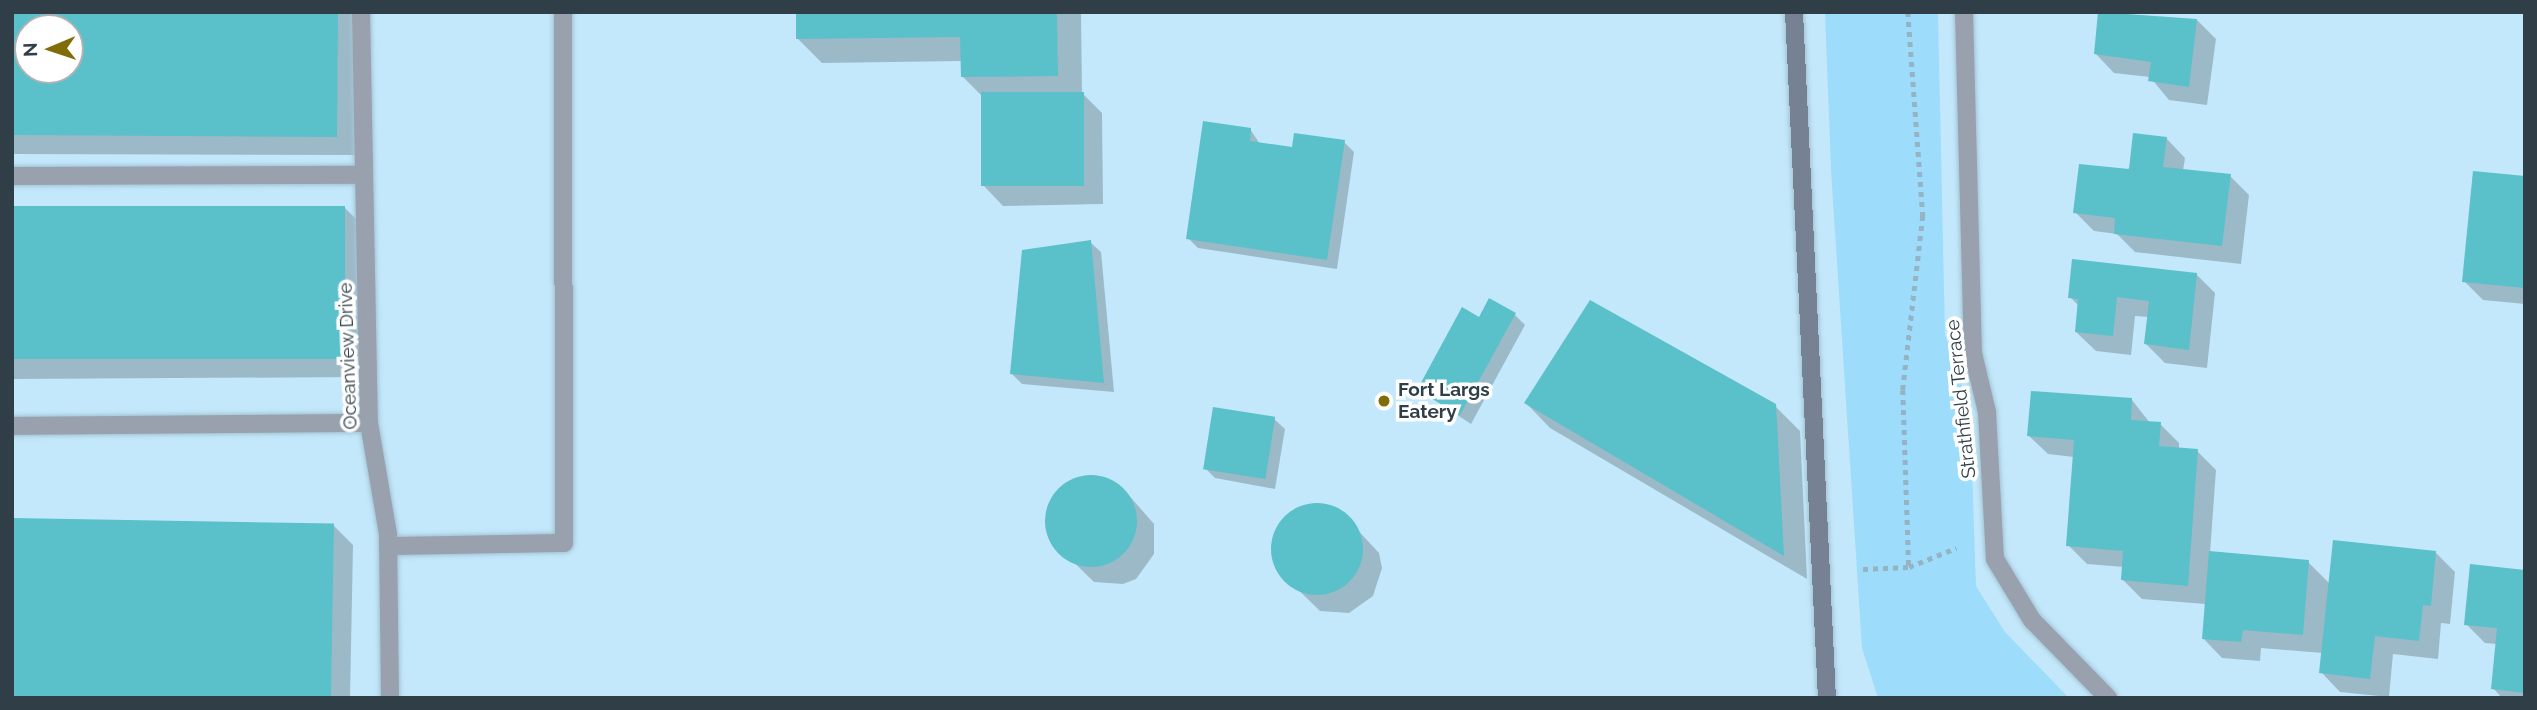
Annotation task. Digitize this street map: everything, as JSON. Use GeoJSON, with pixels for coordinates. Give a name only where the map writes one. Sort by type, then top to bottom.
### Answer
{"type":"FeatureCollection","features":[{"type":"Feature","properties":{"kind":"main road"},"geometry":{"type":"LineString","coordinates":[[1794,12],[1827,698]]}},
{"type":"Feature","properties":{"kind":"street","name":"Oceanview Drive"},"geometry":{"type":"LineString","coordinates":[[361,12],[369,423],[389,547],[390,698]]}},
{"type":"Feature","properties":{"kind":"street"},"geometry":{"type":"LineString","coordinates":[[389,547],[564,543],[563,12]]}},
{"type":"Feature","properties":{"kind":"street","name":"Strathfield Terrace"},"geometry":{"type":"LineString","coordinates":[[1964,12],[1973,354],[1987,412],[1995,559],[2032,620],[2108,698]]}},
{"type":"Feature","properties":{"kind":"street"},"geometry":{"type":"LineString","coordinates":[[12,176],[364,175]]}},
{"type":"Feature","properties":{"kind":"street"},"geometry":{"type":"LineString","coordinates":[[12,426],[369,423]]}},
{"type":"Feature","properties":{"kind":"path"},"geometry":{"type":"LineString","coordinates":[[1908,12],[1923,216],[1903,390],[1909,567]]}},
{"type":"Feature","properties":{"kind":"path"},"geometry":{"type":"LineString","coordinates":[[1863,569],[1909,567],[1963,545]]}},
{"type":"Feature","properties":{"kind":"shaded area"},"geometry":{"type":"Polygon","coordinates":[[[1825,12],[1938,12],[1945,334],[1964,392],[1972,470],[1976,586],[2005,632],[2069,698],[1878,698],[1862,648],[1831,170],[1825,12]]]}},
{"type":"Feature","properties":{"kind":"building"},"geometry":{"type":"Polygon","coordinates":[[[12,12],[338,12],[337,137],[12,135],[12,12]]]}},
{"type":"Feature","properties":{"kind":"building"},"geometry":{"type":"Polygon","coordinates":[[[796,12],[1057,12],[1058,76],[961,77],[960,37],[796,39],[796,12]]]}},
{"type":"Feature","properties":{"kind":"building"},"geometry":{"type":"Polygon","coordinates":[[[2098,12],[2197,19],[2189,87],[2148,81],[2151,62],[2094,54],[2098,12]]]}},
{"type":"Feature","properties":{"kind":"building"},"geometry":{"type":"Polygon","coordinates":[[[981,92],[1084,92],[1084,186],[981,186],[981,92]]]}},
{"type":"Feature","properties":{"kind":"building"},"geometry":{"type":"Polygon","coordinates":[[[1203,121],[1251,128],[1250,141],[1292,147],[1294,133],[1345,140],[1327,260],[1186,239],[1203,121]]]}},
{"type":"Feature","properties":{"kind":"building"},"geometry":{"type":"Polygon","coordinates":[[[2133,133],[2167,137],[2163,167],[2231,174],[2222,246],[2114,234],[2115,218],[2073,213],[2079,164],[2129,169],[2133,133]]]}},
{"type":"Feature","properties":{"kind":"building"},"geometry":{"type":"Polygon","coordinates":[[[2473,171],[2525,176],[2525,288],[2462,282],[2473,171]]]}},
{"type":"Feature","properties":{"kind":"building"},"geometry":{"type":"Polygon","coordinates":[[[12,206],[345,206],[345,359],[12,359],[12,206]]]}},
{"type":"Feature","properties":{"kind":"building"},"geometry":{"type":"Polygon","coordinates":[[[1091,240],[1104,383],[1010,374],[1022,250],[1091,240]]]}},
{"type":"Feature","properties":{"kind":"building"},"geometry":{"type":"Polygon","coordinates":[[[2072,259],[2197,273],[2189,350],[2144,344],[2149,301],[2117,297],[2113,336],[2075,332],[2078,299],[2068,298],[2072,259]]]}},
{"type":"Feature","properties":{"kind":"building"},"geometry":{"type":"Polygon","coordinates":[[[1489,298],[1516,313],[1460,415],[1417,390],[1462,307],[1479,317],[1489,298]]]}},
{"type":"Feature","properties":{"kind":"building"},"geometry":{"type":"Polygon","coordinates":[[[1590,300],[1776,404],[1784,556],[1524,403],[1590,300]]]}},
{"type":"Feature","properties":{"kind":"building"},"geometry":{"type":"Polygon","coordinates":[[[2031,391],[2132,398],[2131,420],[2161,422],[2159,446],[2198,449],[2188,586],[2121,580],[2123,551],[2066,546],[2074,440],[2027,436],[2031,391]]]}},
{"type":"Feature","properties":{"kind":"building"},"geometry":{"type":"Polygon","coordinates":[[[1213,407],[1275,417],[1265,479],[1203,469],[1213,407]]]}},
{"type":"Feature","properties":{"kind":"building"},"geometry":{"type":"Polygon","coordinates":[[[1091,475],[1109,478],[1124,488],[1134,503],[1137,521],[1134,539],[1124,554],[1109,564],[1091,567],[1073,564],[1058,554],[1048,539],[1045,521],[1048,503],[1058,488],[1073,478],[1091,475]]]}},
{"type":"Feature","properties":{"kind":"building"},"geometry":{"type":"Polygon","coordinates":[[[1317,503],[1335,506],[1350,516],[1360,531],[1363,549],[1360,567],[1350,582],[1335,592],[1317,595],[1299,592],[1284,582],[1274,567],[1271,549],[1274,531],[1284,516],[1299,506],[1317,503]]]}},
{"type":"Feature","properties":{"kind":"building"},"geometry":{"type":"Polygon","coordinates":[[[12,518],[334,524],[331,698],[12,698],[12,518]]]}},
{"type":"Feature","properties":{"kind":"building"},"geometry":{"type":"Polygon","coordinates":[[[2333,540],[2436,551],[2431,606],[2423,605],[2419,641],[2375,636],[2370,679],[2319,673],[2333,540]]]}},
{"type":"Feature","properties":{"kind":"building"},"geometry":{"type":"Polygon","coordinates":[[[2209,551],[2309,560],[2303,635],[2243,630],[2241,642],[2202,639],[2209,551]]]}},
{"type":"Feature","properties":{"kind":"building"},"geometry":{"type":"Polygon","coordinates":[[[2470,564],[2525,570],[2525,693],[2491,689],[2497,628],[2464,625],[2470,564]]]}},
{"type":"Feature","properties":{"kind":"place","name":"Fort Largs Eatery"},"geometry":{"type":"Point","coordinates":[1384,401]}}]}
